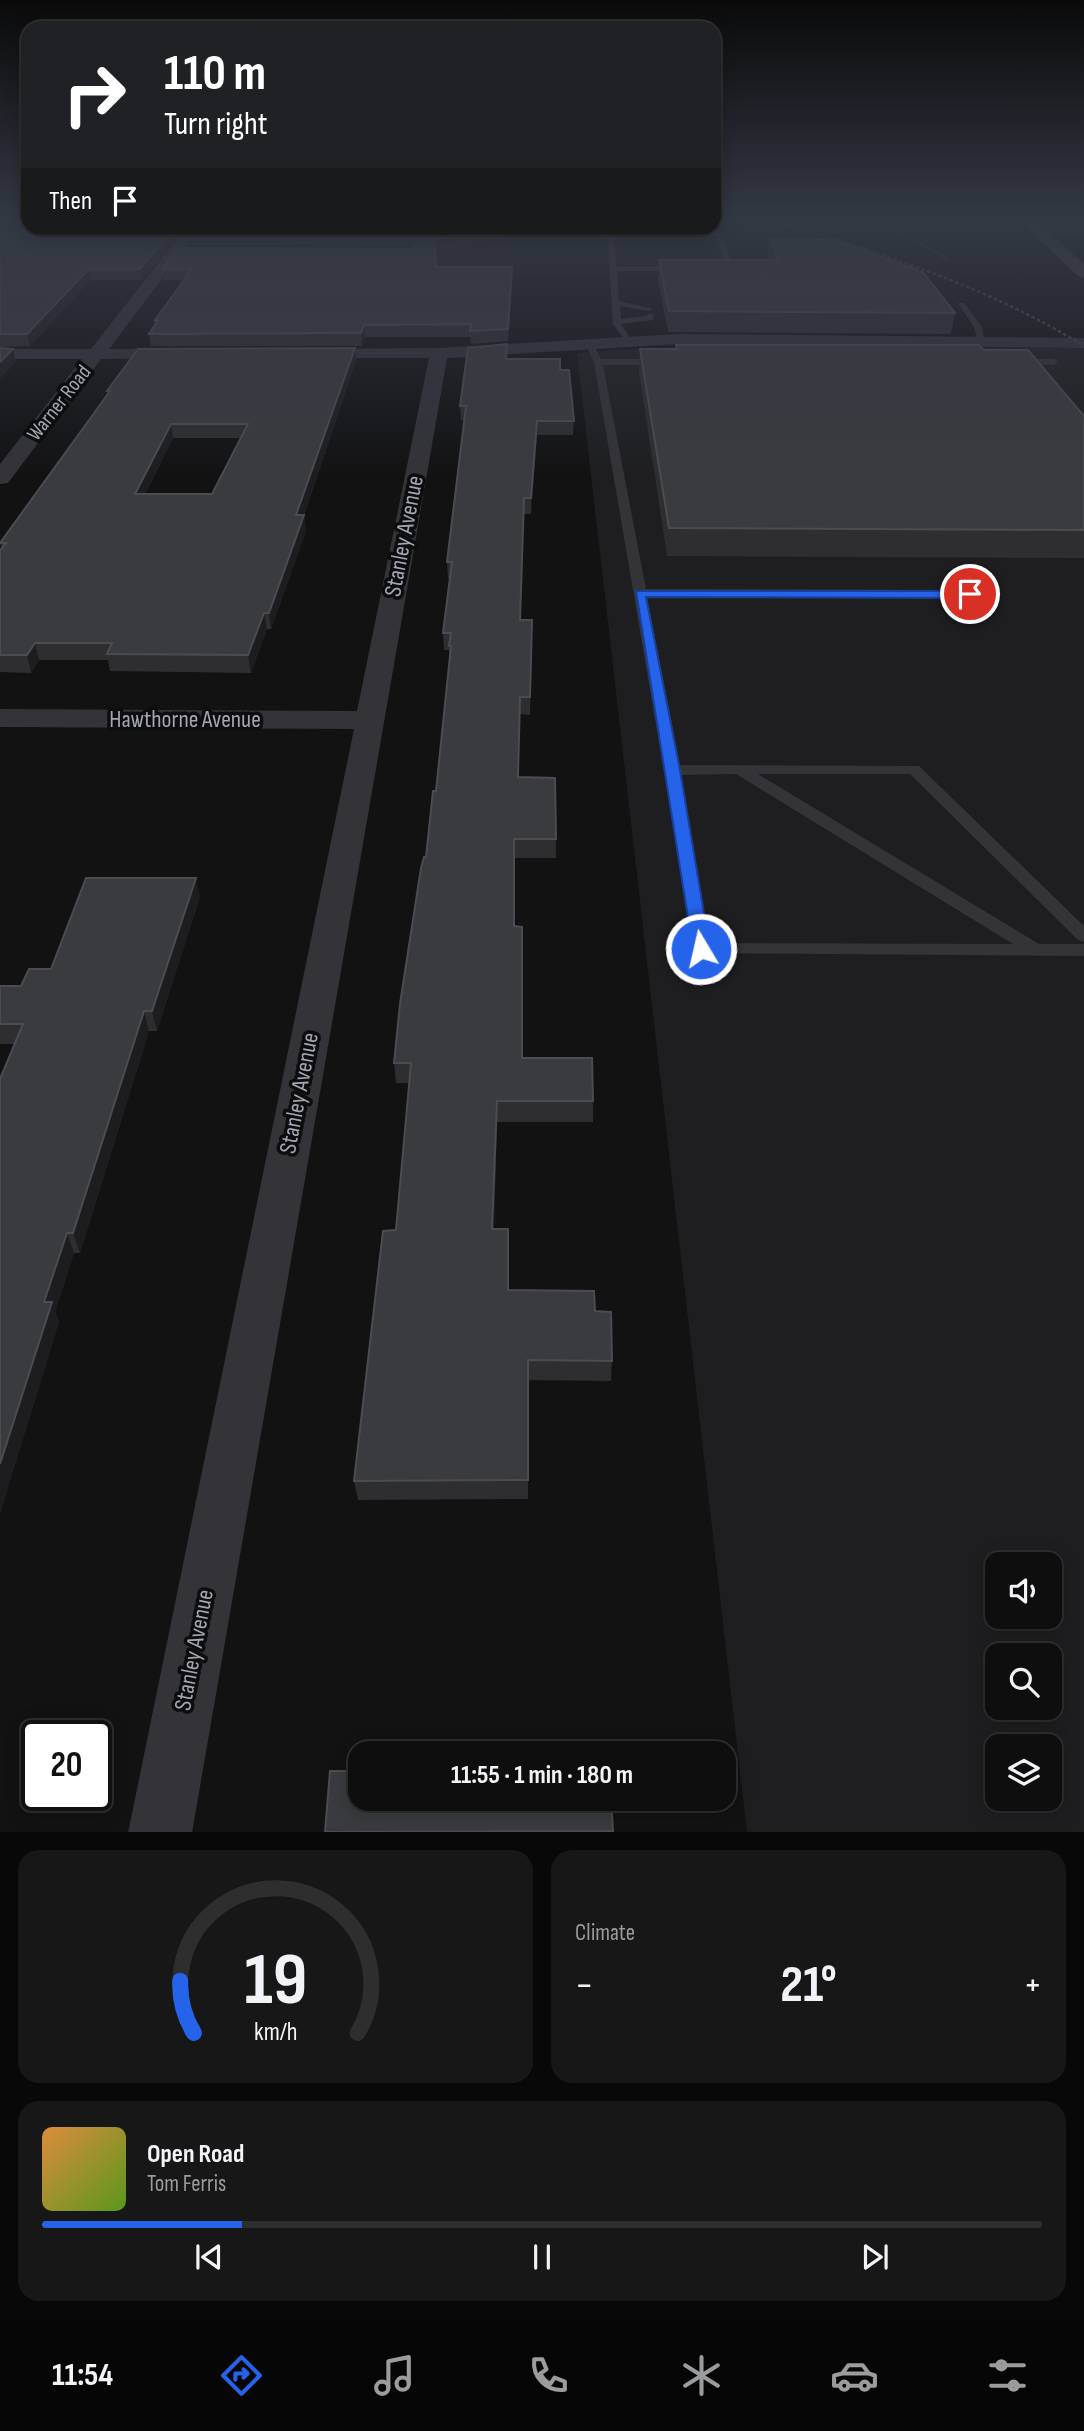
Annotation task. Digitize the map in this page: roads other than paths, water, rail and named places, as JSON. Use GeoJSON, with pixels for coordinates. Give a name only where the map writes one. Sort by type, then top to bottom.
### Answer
{"type":"FeatureCollection","features":[{"type":"Feature","properties":{"kind":"street","name":"Warner Road"},"geometry":{"type":"LineString","coordinates":[[0,478],[135,307]]}},
{"type":"Feature","properties":{"kind":"street"},"geometry":{"type":"LineString","coordinates":[[289,354],[439,353],[628,341],[1081,343]]}},
{"type":"Feature","properties":{"kind":"street","name":"Stanley Avenue"},"geometry":{"type":"LineString","coordinates":[[160,1832],[439,353]]}},
{"type":"Feature","properties":{"kind":"street"},"geometry":{"type":"LineString","coordinates":[[0,354],[193,354]]}},
{"type":"Feature","properties":{"kind":"street","name":"Hawthorne Avenue"},"geometry":{"type":"LineString","coordinates":[[0,718],[369,720]]}},
{"type":"Feature","properties":{"kind":"lane"},"geometry":{"type":"LineString","coordinates":[[615,307],[617,322],[628,341]]}},
{"type":"Feature","properties":{"kind":"lane"},"geometry":{"type":"LineString","coordinates":[[617,322],[650,318],[648,307]]}},
{"type":"Feature","properties":{"kind":"lane"},"geometry":{"type":"LineString","coordinates":[[963,307],[978,327],[982,342]]}},
{"type":"Feature","properties":{"kind":"lane"},"geometry":{"type":"LineString","coordinates":[[589,344],[598,362],[673,770],[701,949],[1084,950]]}},
{"type":"Feature","properties":{"kind":"lane"},"geometry":{"type":"LineString","coordinates":[[598,362],[667,362]]}},
{"type":"Feature","properties":{"kind":"lane"},"geometry":{"type":"LineString","coordinates":[[998,362],[1054,362]]}},
{"type":"Feature","properties":{"kind":"lane"},"geometry":{"type":"LineString","coordinates":[[640,593],[996,594]]}},
{"type":"Feature","properties":{"kind":"lane"},"geometry":{"type":"LineString","coordinates":[[739,769],[1037,950]]}},
{"type":"Feature","properties":{"kind":"lane"},"geometry":{"type":"LineString","coordinates":[[673,770],[914,769],[1084,936]]}},
{"type":"Feature","properties":{"kind":"railway"},"geometry":{"type":"LineString","coordinates":[[1014,307],[1084,346]]}}]}
